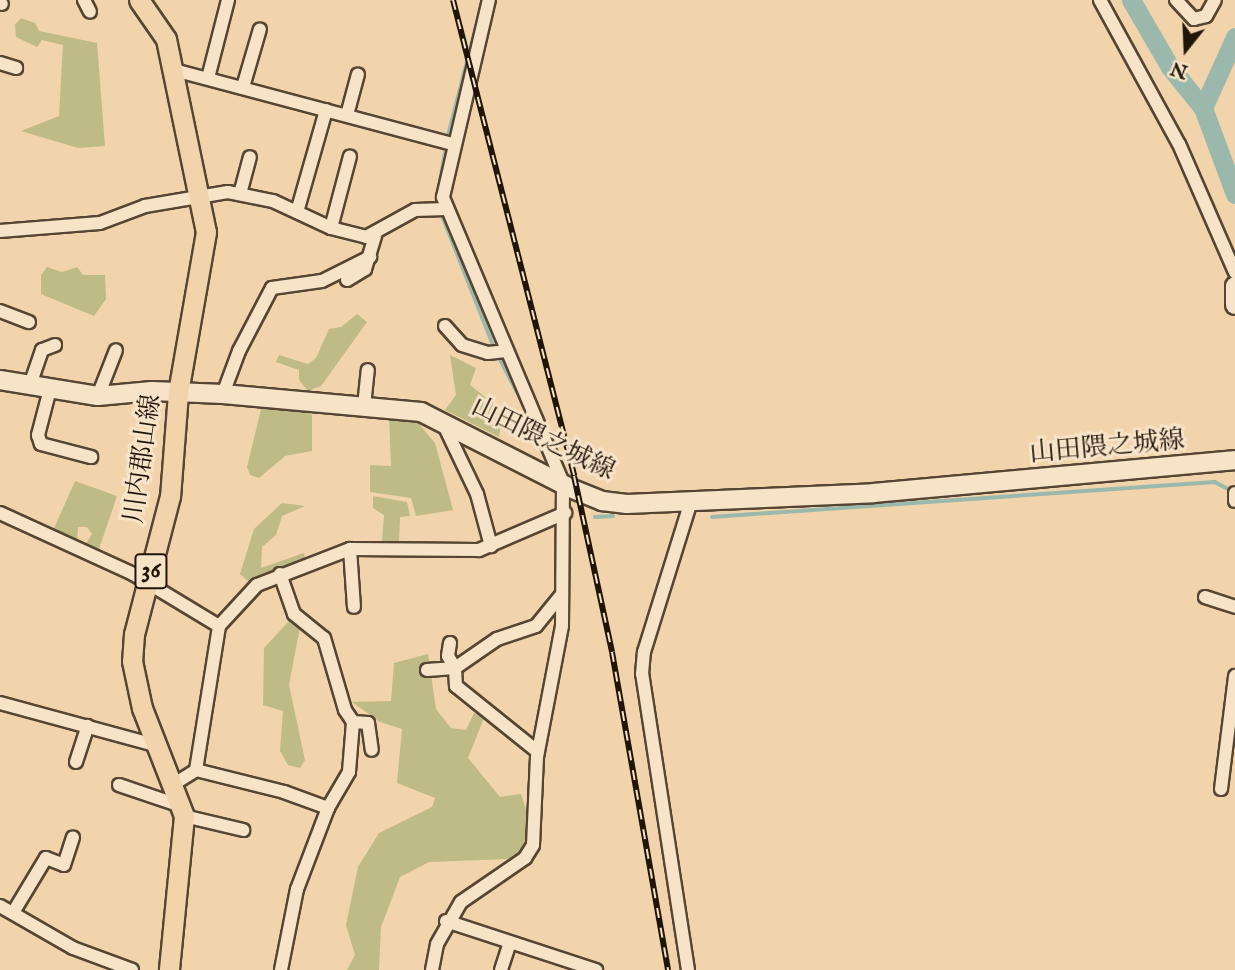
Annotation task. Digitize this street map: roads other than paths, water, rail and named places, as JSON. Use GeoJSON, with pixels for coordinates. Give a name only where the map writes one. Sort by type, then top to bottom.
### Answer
{"type":"FeatureCollection","features":[{"type":"Feature","properties":{"kind":"main road","name":"川内郡山線"},"geometry":{"type":"LineString","coordinates":[[138,0],[160,28],[174,70],[206,244],[178,393],[170,496],[134,634],[132,661],[142,708],[182,811],[169,970]]}},
{"type":"Feature","properties":{"kind":"main road"},"geometry":{"type":"LineString","coordinates":[[1235,286],[1235,304]]}},
{"type":"Feature","properties":{"kind":"main road","name":"山田隈之城線"},"geometry":{"type":"LineString","coordinates":[[0,380],[98,396],[223,394],[421,412],[602,501],[690,504],[1109,474],[1235,460]]}},
{"type":"Feature","properties":{"kind":"street"},"geometry":{"type":"LineString","coordinates":[[208,78],[228,0]]}},
{"type":"Feature","properties":{"kind":"street"},"geometry":{"type":"LineString","coordinates":[[432,970],[446,921],[461,902],[525,858],[533,845],[538,752],[562,626],[565,513],[563,483],[500,352],[446,209],[444,182],[448,143],[489,0]]}},
{"type":"Feature","properties":{"kind":"street"},"geometry":{"type":"LineString","coordinates":[[1100,0],[1179,144],[1235,272]]}},
{"type":"Feature","properties":{"kind":"street"},"geometry":{"type":"LineString","coordinates":[[1176,0],[1194,19],[1206,16],[1215,0]]}},
{"type":"Feature","properties":{"kind":"street"},"geometry":{"type":"LineString","coordinates":[[243,87],[260,29]]}},
{"type":"Feature","properties":{"kind":"street"},"geometry":{"type":"LineString","coordinates":[[0,64],[16,68]]}},
{"type":"Feature","properties":{"kind":"street"},"geometry":{"type":"LineString","coordinates":[[174,70],[448,143]]}},
{"type":"Feature","properties":{"kind":"street"},"geometry":{"type":"LineString","coordinates":[[347,115],[358,74]]}},
{"type":"Feature","properties":{"kind":"street"},"geometry":{"type":"LineString","coordinates":[[297,212],[326,110]]}},
{"type":"Feature","properties":{"kind":"street"},"geometry":{"type":"LineString","coordinates":[[331,228],[350,156]]}},
{"type":"Feature","properties":{"kind":"street"},"geometry":{"type":"LineString","coordinates":[[240,194],[250,157]]}},
{"type":"Feature","properties":{"kind":"street"},"geometry":{"type":"LineString","coordinates":[[0,231],[100,223],[145,206],[197,196],[240,194],[297,212],[331,228],[375,236],[415,210],[446,209]]}},
{"type":"Feature","properties":{"kind":"street"},"geometry":{"type":"LineString","coordinates":[[347,280],[365,269],[375,236]]}},
{"type":"Feature","properties":{"kind":"street"},"geometry":{"type":"LineString","coordinates":[[223,394],[239,351],[272,288],[321,281],[370,257]]}},
{"type":"Feature","properties":{"kind":"street"},"geometry":{"type":"LineString","coordinates":[[0,311],[29,323]]}},
{"type":"Feature","properties":{"kind":"street"},"geometry":{"type":"LineString","coordinates":[[445,326],[462,345],[500,352]]}},
{"type":"Feature","properties":{"kind":"street"},"geometry":{"type":"LineString","coordinates":[[30,385],[42,350],[55,345]]}},
{"type":"Feature","properties":{"kind":"street"},"geometry":{"type":"LineString","coordinates":[[98,396],[116,350]]}},
{"type":"Feature","properties":{"kind":"street"},"geometry":{"type":"LineString","coordinates":[[364,406],[368,370]]}},
{"type":"Feature","properties":{"kind":"street"},"geometry":{"type":"LineString","coordinates":[[50,389],[38,435],[41,444],[91,457]]}},
{"type":"Feature","properties":{"kind":"street"},"geometry":{"type":"LineString","coordinates":[[441,420],[477,495],[491,546]]}},
{"type":"Feature","properties":{"kind":"street"},"geometry":{"type":"LineString","coordinates":[[1235,494],[1235,502]]}},
{"type":"Feature","properties":{"kind":"street"},"geometry":{"type":"LineString","coordinates":[[688,970],[642,674],[644,652],[690,504]]}},
{"type":"Feature","properties":{"kind":"street"},"geometry":{"type":"LineString","coordinates":[[0,513],[148,583],[219,626]]}},
{"type":"Feature","properties":{"kind":"street"},"geometry":{"type":"LineString","coordinates":[[174,785],[196,770],[219,626],[257,585],[350,549],[448,552],[491,546],[565,513]]}},
{"type":"Feature","properties":{"kind":"street"},"geometry":{"type":"LineString","coordinates":[[350,549],[354,607]]}},
{"type":"Feature","properties":{"kind":"street"},"geometry":{"type":"LineString","coordinates":[[280,574],[294,614],[324,638],[345,710],[353,722],[349,772],[328,808],[297,889],[281,970]]}},
{"type":"Feature","properties":{"kind":"street"},"geometry":{"type":"LineString","coordinates":[[427,670],[455,668],[497,639],[543,621],[562,594]]}},
{"type":"Feature","properties":{"kind":"street"},"geometry":{"type":"LineString","coordinates":[[1205,597],[1235,607]]}},
{"type":"Feature","properties":{"kind":"street"},"geometry":{"type":"LineString","coordinates":[[450,643],[448,656],[455,668],[456,686],[538,752]]}},
{"type":"Feature","properties":{"kind":"street"},"geometry":{"type":"LineString","coordinates":[[1221,789],[1235,676]]}},
{"type":"Feature","properties":{"kind":"street"},"geometry":{"type":"LineString","coordinates":[[0,703],[158,746]]}},
{"type":"Feature","properties":{"kind":"street"},"geometry":{"type":"LineString","coordinates":[[353,722],[368,723],[372,750]]}},
{"type":"Feature","properties":{"kind":"street"},"geometry":{"type":"LineString","coordinates":[[76,762],[88,726]]}},
{"type":"Feature","properties":{"kind":"street"},"geometry":{"type":"LineString","coordinates":[[196,770],[284,792],[328,808]]}},
{"type":"Feature","properties":{"kind":"street"},"geometry":{"type":"LineString","coordinates":[[119,785],[182,811],[243,830]]}},
{"type":"Feature","properties":{"kind":"street"},"geometry":{"type":"LineString","coordinates":[[14,911],[46,858],[64,865],[73,837]]}},
{"type":"Feature","properties":{"kind":"street"},"geometry":{"type":"LineString","coordinates":[[0,906],[14,911],[73,948],[129,970]]}},
{"type":"Feature","properties":{"kind":"street"},"geometry":{"type":"LineString","coordinates":[[446,921],[510,942],[569,966],[596,970]]}},
{"type":"Feature","properties":{"kind":"street"},"geometry":{"type":"LineString","coordinates":[[501,970],[510,942]]}},
{"type":"Feature","properties":{"kind":"waterway"},"geometry":{"type":"LineString","coordinates":[[437,199],[448,136],[483,0]]}},
{"type":"Feature","properties":{"kind":"waterway"},"geometry":{"type":"LineString","coordinates":[[1131,0],[1170,67],[1203,108],[1235,194]]}},
{"type":"Feature","properties":{"kind":"waterway"},"geometry":{"type":"LineString","coordinates":[[1203,108],[1235,37]]}},
{"type":"Feature","properties":{"kind":"waterway"},"geometry":{"type":"LineString","coordinates":[[443,217],[495,349]]}},
{"type":"Feature","properties":{"kind":"waterway"},"geometry":{"type":"LineString","coordinates":[[498,355],[522,401]]}},
{"type":"Feature","properties":{"kind":"waterway"},"geometry":{"type":"LineString","coordinates":[[712,517],[1215,482],[1234,492]]}},
{"type":"Feature","properties":{"kind":"waterway"},"geometry":{"type":"LineString","coordinates":[[595,517],[613,516]]}},
{"type":"Feature","properties":{"kind":"railway"},"geometry":{"type":"LineString","coordinates":[[453,0],[574,476],[612,652],[668,970]]}}]}
